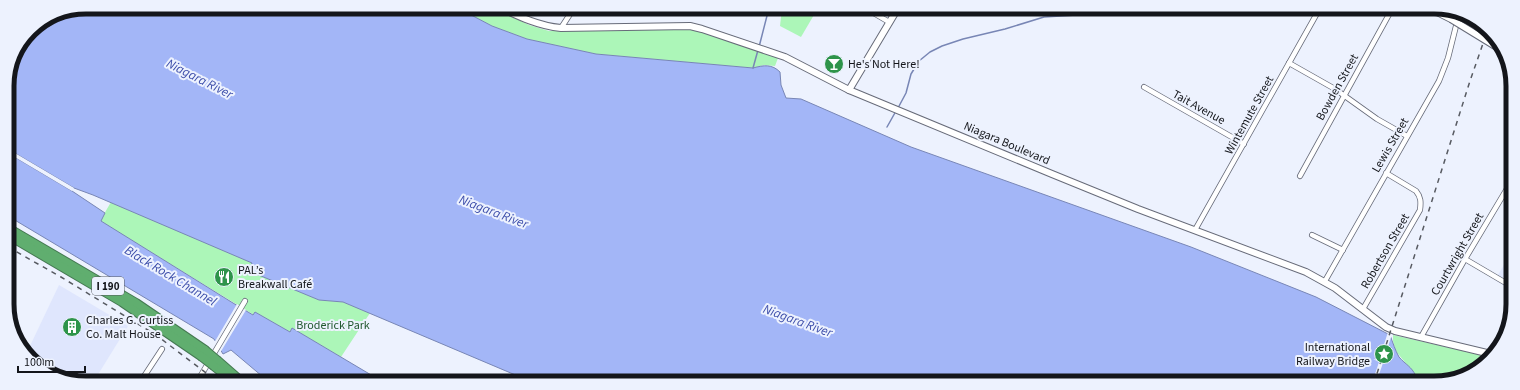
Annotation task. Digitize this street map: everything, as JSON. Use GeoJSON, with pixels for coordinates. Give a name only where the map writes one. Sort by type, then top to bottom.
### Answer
{"type":"FeatureCollection","features":[{"type":"Feature","properties":{"kind":"highway","name":"I 190"},"geometry":{"type":"LineString","coordinates":[[14,232],[136,303],[203,353]]}},
{"type":"Feature","properties":{"kind":"highway","name":"I 190"},"geometry":{"type":"LineString","coordinates":[[14,239],[122,302],[179,340],[215,360],[235,376]]}},
{"type":"Feature","properties":{"kind":"highway","name":"I 190"},"geometry":{"type":"LineString","coordinates":[[215,360],[228,376]]}},
{"type":"Feature","properties":{"kind":"main road","name":"Niagara Boulevard"},"geometry":{"type":"LineString","coordinates":[[513,14],[535,23],[561,28],[690,26],[795,61],[849,90],[1105,196],[1306,272],[1324,281],[1386,327],[1486,353]]}},
{"type":"Feature","properties":{"kind":"main road"},"geometry":{"type":"LineString","coordinates":[[849,90],[895,14]]}},
{"type":"Feature","properties":{"kind":"main road"},"geometry":{"type":"LineString","coordinates":[[1442,15],[1493,45]]}},
{"type":"Feature","properties":{"kind":"street"},"geometry":{"type":"LineString","coordinates":[[561,28],[570,14]]}},
{"type":"Feature","properties":{"kind":"street"},"geometry":{"type":"LineString","coordinates":[[876,14],[890,22]]}},
{"type":"Feature","properties":{"kind":"street","name":"Wintemute Street"},"geometry":{"type":"LineString","coordinates":[[1195,230],[1317,14]]}},
{"type":"Feature","properties":{"kind":"street","name":"Bowden Street"},"geometry":{"type":"LineString","coordinates":[[1300,176],[1389,14]]}},
{"type":"Feature","properties":{"kind":"street","name":"Lewis Street"},"geometry":{"type":"LineString","coordinates":[[1324,281],[1439,81],[1448,58],[1458,18]]}},
{"type":"Feature","properties":{"kind":"street"},"geometry":{"type":"LineString","coordinates":[[1290,63],[1344,94],[1373,116],[1407,136]]}},
{"type":"Feature","properties":{"kind":"street","name":"Tait Avenue"},"geometry":{"type":"LineString","coordinates":[[1144,87],[1244,144]]}},
{"type":"Feature","properties":{"kind":"street","name":"Robertson Street"},"geometry":{"type":"LineString","coordinates":[[1363,309],[1420,210],[1420,195],[1386,173]]}},
{"type":"Feature","properties":{"kind":"street","name":"Courtwright Street"},"geometry":{"type":"LineString","coordinates":[[1421,337],[1506,190]]}},
{"type":"Feature","properties":{"kind":"street"},"geometry":{"type":"LineString","coordinates":[[1312,236],[1343,250]]}},
{"type":"Feature","properties":{"kind":"street"},"geometry":{"type":"LineString","coordinates":[[1465,259],[1506,283]]}},
{"type":"Feature","properties":{"kind":"street"},"geometry":{"type":"LineString","coordinates":[[202,376],[215,360],[245,301]]}},
{"type":"Feature","properties":{"kind":"street"},"geometry":{"type":"LineString","coordinates":[[145,376],[162,349]]}},
{"type":"Feature","properties":{"kind":"shaded area"},"geometry":{"type":"Polygon","coordinates":[[[1506,261],[1506,287],[1495,280],[1506,261]]]}},
{"type":"Feature","properties":{"kind":"shaded area"},"geometry":{"type":"Polygon","coordinates":[[[59,285],[128,326],[97,376],[72,375],[58,370],[29,348],[59,285]]]}},
{"type":"Feature","properties":{"kind":"green space"},"geometry":{"type":"Polygon","coordinates":[[[469,14],[506,14],[529,25],[549,31],[687,29],[700,31],[778,58],[775,66],[764,65],[753,68],[596,54],[527,39],[492,26],[469,14]]]}},
{"type":"Feature","properties":{"kind":"green space"},"geometry":{"type":"Polygon","coordinates":[[[781,14],[814,14],[801,37],[780,26],[781,14]]]}},
{"type":"Feature","properties":{"kind":"green space","name":"Broderick Park"},"geometry":{"type":"Polygon","coordinates":[[[111,202],[253,263],[249,271],[319,300],[343,302],[370,313],[341,357],[292,328],[290,332],[255,312],[254,315],[100,221],[111,202]]]}},
{"type":"Feature","properties":{"kind":"green space"},"geometry":{"type":"Polygon","coordinates":[[[1393,335],[1483,356],[1470,366],[1452,374],[1438,376],[1416,376],[1395,350],[1393,335]]]}},
{"type":"Feature","properties":{"kind":"water","name":"Niagara River"},"geometry":{"type":"Polygon","coordinates":[[[86,14],[469,14],[492,26],[527,39],[596,54],[753,68],[771,66],[780,72],[781,85],[786,98],[801,99],[911,147],[1191,247],[1316,297],[1390,335],[1399,357],[1416,376],[518,376],[343,302],[319,300],[249,271],[252,263],[74,188],[14,153],[14,82],[16,68],[21,54],[29,42],[42,29],[54,21],[68,16],[86,14]]]}},
{"type":"Feature","properties":{"kind":"water","name":"Black Rock Channel"},"geometry":{"type":"Polygon","coordinates":[[[14,157],[72,191],[105,213],[101,221],[233,303],[253,315],[255,312],[290,332],[292,328],[373,376],[262,376],[231,350],[223,354],[214,339],[14,220],[14,157]]]}},
{"type":"Feature","properties":{"kind":"pier"},"geometry":{"type":"Polygon","coordinates":[[[14,153],[74,188],[72,191],[14,157],[14,153]]]}},
{"type":"Feature","properties":{"kind":"pier"},"geometry":{"type":"Polygon","coordinates":[[[237,304],[246,310],[220,353],[214,343],[237,304]]]}},
{"type":"Feature","properties":{"kind":"pier","name":"International Railway Bridge"},"geometry":{"type":"Polygon","coordinates":[[[1388,332],[1392,334],[1383,363],[1378,376],[1374,376],[1379,362],[1373,359],[1379,360],[1388,332]]]}},
{"type":"Feature","properties":{"kind":"waterway"},"geometry":{"type":"LineString","coordinates":[[759,47],[767,14]]}},
{"type":"Feature","properties":{"kind":"waterway"},"geometry":{"type":"LineString","coordinates":[[898,108],[906,93],[911,74],[919,61],[930,52],[942,46],[1044,17],[1093,14]]}},
{"type":"Feature","properties":{"kind":"waterway"},"geometry":{"type":"LineString","coordinates":[[753,68],[758,50]]}},
{"type":"Feature","properties":{"kind":"waterway"},"geometry":{"type":"LineString","coordinates":[[887,127],[896,111]]}},
{"type":"Feature","properties":{"kind":"railway"},"geometry":{"type":"LineString","coordinates":[[1376,376],[1486,36]]}},
{"type":"Feature","properties":{"kind":"railway"},"geometry":{"type":"LineString","coordinates":[[14,250],[61,277],[156,335],[210,376]]}},
{"type":"Feature","properties":{"kind":"place","name":"He's Not Here!"},"geometry":{"type":"Point","coordinates":[834,64]}},
{"type":"Feature","properties":{"kind":"place","name":"PAL’s Breakwall Café"},"geometry":{"type":"Point","coordinates":[224,277]}},
{"type":"Feature","properties":{"kind":"place","name":"Charles G. Curtiss Co. Malt House"},"geometry":{"type":"Point","coordinates":[72,327]}},
{"type":"Feature","properties":{"kind":"place","name":"International Railway Bridge"},"geometry":{"type":"Point","coordinates":[1384,354]}}]}
